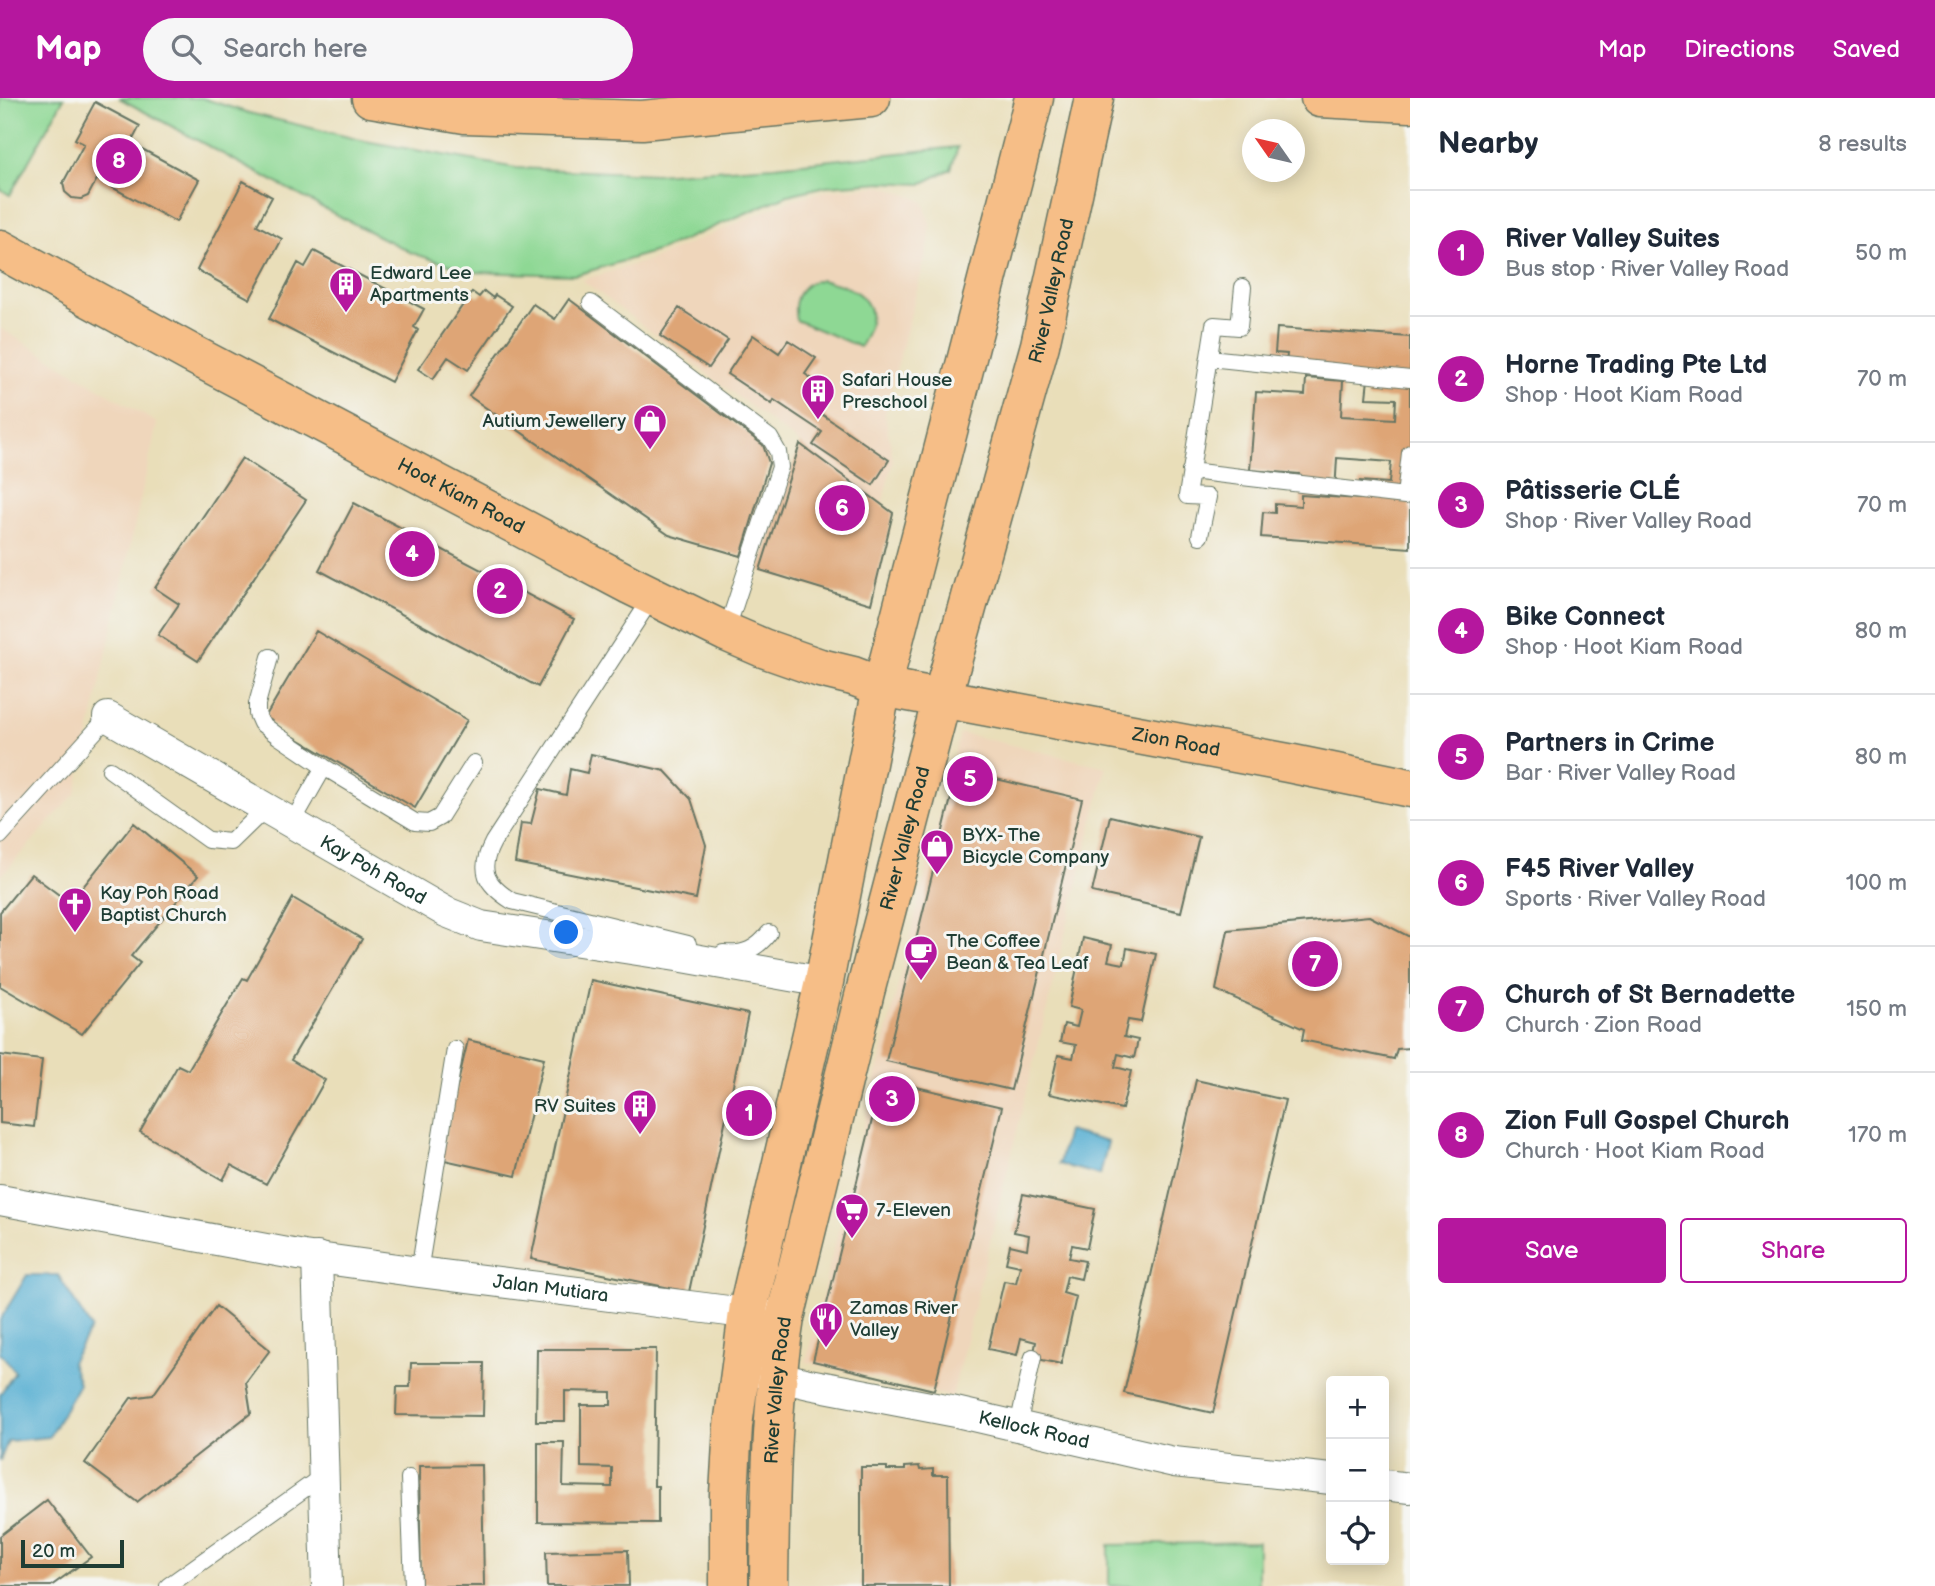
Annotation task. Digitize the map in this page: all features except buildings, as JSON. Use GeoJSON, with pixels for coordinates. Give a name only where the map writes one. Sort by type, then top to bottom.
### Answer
{"type":"FeatureCollection","features":[{"type":"Feature","properties":{"kind":"main road"},"geometry":{"type":"LineString","coordinates":[[371,98],[465,114],[642,120],[817,101],[871,98]]}},
{"type":"Feature","properties":{"kind":"main road"},"geometry":{"type":"LineString","coordinates":[[729,1586],[733,1426],[747,1313],[824,982],[882,687],[1034,98]]}},
{"type":"Feature","properties":{"kind":"main road","name":"River Valley Road"},"geometry":{"type":"LineString","coordinates":[[769,1586],[773,1430],[785,1318],[865,992],[942,698],[1040,345],[1094,98]]}},
{"type":"Feature","properties":{"kind":"main road"},"geometry":{"type":"LineString","coordinates":[[1320,98],[1410,103]]}},
{"type":"Feature","properties":{"kind":"main road","name":"Hoot Kiam Road"},"geometry":{"type":"LineString","coordinates":[[0,248],[192,354],[726,632],[763,648],[882,687],[942,698]]}},
{"type":"Feature","properties":{"kind":"main road","name":"Zion Road"},"geometry":{"type":"LineString","coordinates":[[942,698],[1410,788]]}},
{"type":"Feature","properties":{"kind":"street","name":"Kay Poh Road"},"geometry":{"type":"LineString","coordinates":[[108,717],[446,912],[481,926],[508,915],[824,982]]}},
{"type":"Feature","properties":{"kind":"street","name":"Jalan Mutiara"},"geometry":{"type":"LineString","coordinates":[[0,1200],[317,1258],[785,1318]]}},
{"type":"Feature","properties":{"kind":"street"},"geometry":{"type":"LineString","coordinates":[[317,1258],[327,1586]]}},
{"type":"Feature","properties":{"kind":"street","name":"Kellock Road"},"geometry":{"type":"LineString","coordinates":[[739,1368],[1018,1426],[1174,1462],[1326,1478]]}},
{"type":"Feature","properties":{"kind":"street"},"geometry":{"type":"LineString","coordinates":[[1389,1486],[1410,1488]]}},
{"type":"Feature","properties":{"kind":"lane"},"geometry":{"type":"LineString","coordinates":[[1200,536],[1208,497],[1187,496],[1214,325],[1239,327],[1243,287]]}},
{"type":"Feature","properties":{"kind":"lane"},"geometry":{"type":"LineString","coordinates":[[591,303],[770,438],[778,452],[780,467],[726,632]]}},
{"type":"Feature","properties":{"kind":"lane"},"geometry":{"type":"LineString","coordinates":[[1209,358],[1410,379]]}},
{"type":"Feature","properties":{"kind":"lane"},"geometry":{"type":"LineString","coordinates":[[1191,471],[1405,496],[1410,453]]}},
{"type":"Feature","properties":{"kind":"lane"},"geometry":{"type":"LineString","coordinates":[[653,596],[494,842],[484,863],[487,876],[492,886],[501,894],[508,915],[737,954],[757,946],[769,933]]}},
{"type":"Feature","properties":{"kind":"lane"},"geometry":{"type":"LineString","coordinates":[[270,657],[257,704],[261,723],[324,767],[415,822],[429,823],[440,817],[474,763]]}},
{"type":"Feature","properties":{"kind":"lane","name":"Kay Poh Road"},"geometry":{"type":"LineString","coordinates":[[0,836],[108,717]]}},
{"type":"Feature","properties":{"kind":"lane"},"geometry":{"type":"LineString","coordinates":[[292,823],[324,767]]}},
{"type":"Feature","properties":{"kind":"lane"},"geometry":{"type":"LineString","coordinates":[[110,770],[208,840],[231,842],[266,808]]}},
{"type":"Feature","properties":{"kind":"lane"},"geometry":{"type":"LineString","coordinates":[[419,1272],[455,1049]]}},
{"type":"Feature","properties":{"kind":"lane"},"geometry":{"type":"LineString","coordinates":[[1018,1426],[1033,1357]]}},
{"type":"Feature","properties":{"kind":"lane"},"geometry":{"type":"LineString","coordinates":[[168,1586],[324,1475]]}},
{"type":"Feature","properties":{"kind":"lane"},"geometry":{"type":"LineString","coordinates":[[409,1478],[413,1586]]}},
{"type":"Feature","properties":{"kind":"shaded area"},"geometry":{"type":"Polygon","coordinates":[[[885,186],[923,201],[930,223],[929,243],[885,414],[893,460],[882,505],[582,280],[653,259],[793,199],[829,190],[885,186]]]}},
{"type":"Feature","properties":{"kind":"shaded area"},"geometry":{"type":"Polygon","coordinates":[[[0,328],[157,423],[76,793],[0,877],[0,328]]]}},
{"type":"Feature","properties":{"kind":"shaded area"},"geometry":{"type":"Polygon","coordinates":[[[960,733],[1106,767],[952,1397],[806,1362],[960,733]]]}},
{"type":"Feature","properties":{"kind":"green space"},"geometry":{"type":"Polygon","coordinates":[[[0,98],[64,98],[10,195],[0,189],[0,98]]]}},
{"type":"Feature","properties":{"kind":"green space"},"geometry":{"type":"Polygon","coordinates":[[[119,98],[202,98],[249,113],[365,141],[516,168],[655,174],[774,166],[958,147],[951,169],[921,184],[882,182],[826,186],[788,195],[660,250],[576,275],[472,272],[412,253],[119,98]]]}},
{"type":"Feature","properties":{"kind":"green space"},"geometry":{"type":"Polygon","coordinates":[[[820,280],[839,284],[864,299],[870,316],[869,327],[860,347],[796,320],[796,300],[802,289],[820,280]]]}},
{"type":"Feature","properties":{"kind":"green space"},"geometry":{"type":"Polygon","coordinates":[[[1258,1542],[1258,1586],[1109,1586],[1109,1545],[1258,1542]]]}},
{"type":"Feature","properties":{"kind":"water"},"geometry":{"type":"Polygon","coordinates":[[[1067,1131],[1108,1142],[1100,1175],[1059,1164],[1067,1131]]]}},
{"type":"Feature","properties":{"kind":"water"},"geometry":{"type":"Polygon","coordinates":[[[27,1275],[58,1275],[91,1328],[71,1362],[79,1384],[49,1437],[8,1441],[0,1461],[0,1394],[15,1372],[0,1352],[0,1320],[27,1275]]]}},
{"type":"Feature","properties":{"kind":"place","name":"Zion Full Gospel Church"},"geometry":{"type":"Point","coordinates":[119,161]}},
{"type":"Feature","properties":{"kind":"place","name":"Edward Lee Apartments"},"geometry":{"type":"Point","coordinates":[346,314]}},
{"type":"Feature","properties":{"kind":"place","name":"Safari House Preschool"},"geometry":{"type":"Point","coordinates":[818,421]}},
{"type":"Feature","properties":{"kind":"place","name":"Autium Jewellery"},"geometry":{"type":"Point","coordinates":[650,451]}},
{"type":"Feature","properties":{"kind":"place","name":"F45 River Valley"},"geometry":{"type":"Point","coordinates":[842,508]}},
{"type":"Feature","properties":{"kind":"place","name":"Bike Connect"},"geometry":{"type":"Point","coordinates":[412,554]}},
{"type":"Feature","properties":{"kind":"place","name":"Horne Trading Pte Ltd"},"geometry":{"type":"Point","coordinates":[500,591]}},
{"type":"Feature","properties":{"kind":"place","name":"Partners in Crime"},"geometry":{"type":"Point","coordinates":[970,779]}},
{"type":"Feature","properties":{"kind":"place","name":"BYX- The Bicycle Company"},"geometry":{"type":"Point","coordinates":[937,876]}},
{"type":"Feature","properties":{"kind":"place","name":"Kay Poh Road Baptist Church"},"geometry":{"type":"Point","coordinates":[75,934]}},
{"type":"Feature","properties":{"kind":"place","name":"Church of St Bernadette"},"geometry":{"type":"Point","coordinates":[1315,964]}},
{"type":"Feature","properties":{"kind":"place","name":"The Coffee Bean & Tea Leaf"},"geometry":{"type":"Point","coordinates":[921,982]}},
{"type":"Feature","properties":{"kind":"place","name":"Pâtisserie CLÉ"},"geometry":{"type":"Point","coordinates":[892,1099]}},
{"type":"Feature","properties":{"kind":"place","name":"River Valley Suites"},"geometry":{"type":"Point","coordinates":[749,1113]}},
{"type":"Feature","properties":{"kind":"place","name":"RV Suites"},"geometry":{"type":"Point","coordinates":[640,1136]}},
{"type":"Feature","properties":{"kind":"place","name":"7-Eleven"},"geometry":{"type":"Point","coordinates":[852,1240]}},
{"type":"Feature","properties":{"kind":"place","name":"Zamas River Valley"},"geometry":{"type":"Point","coordinates":[826,1349]}}]}
